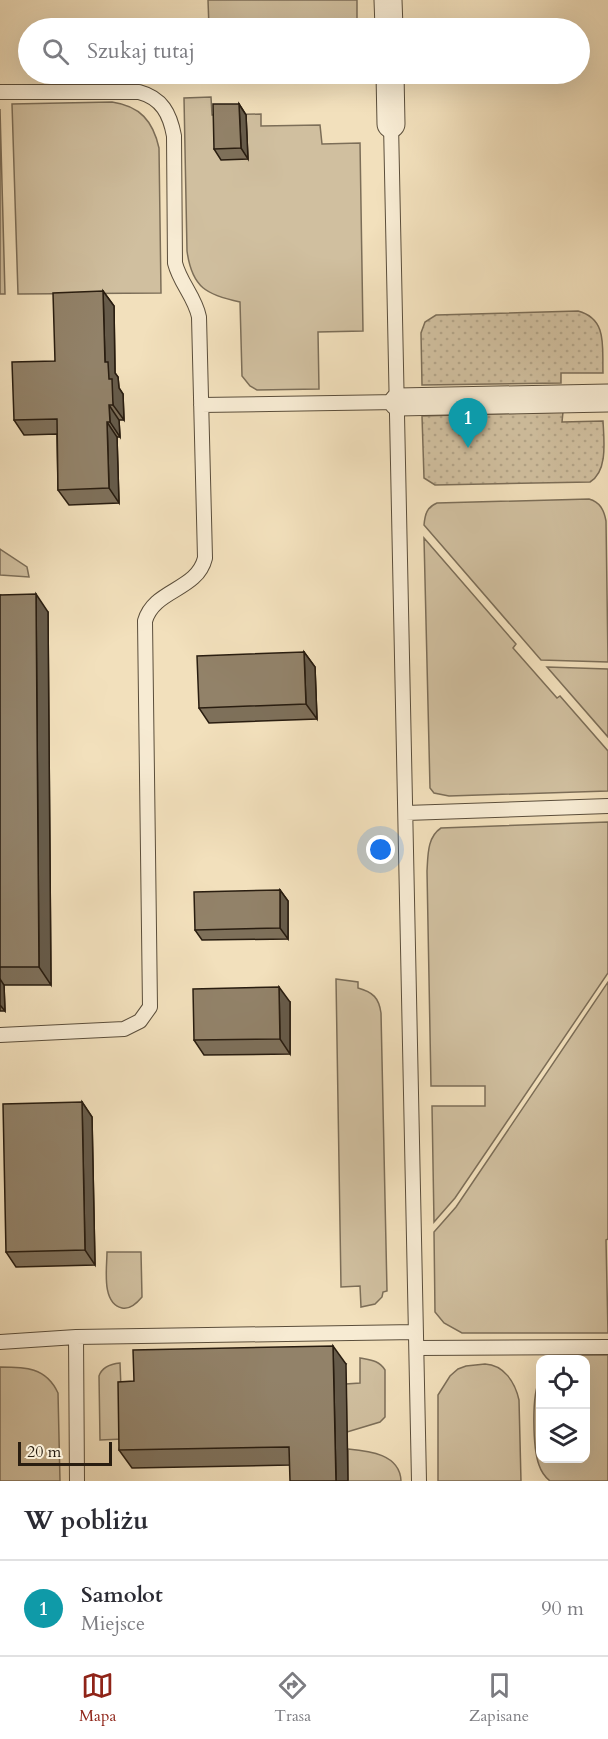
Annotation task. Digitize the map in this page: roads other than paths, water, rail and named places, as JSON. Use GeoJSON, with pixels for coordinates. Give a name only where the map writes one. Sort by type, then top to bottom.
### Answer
{"type":"FeatureCollection","features":[{"type":"Feature","properties":{"kind":"street"},"geometry":{"type":"LineString","coordinates":[[388,0],[389,18]]}},
{"type":"Feature","properties":{"kind":"street"},"geometry":{"type":"LineString","coordinates":[[390,84],[391,124]]}},
{"type":"Feature","properties":{"kind":"street"},"geometry":{"type":"LineString","coordinates":[[398,402],[608,398]]}},
{"type":"Feature","properties":{"kind":"lane"},"geometry":{"type":"LineString","coordinates":[[0,92],[129,91],[150,95],[159,101],[171,121],[174,136],[175,263],[178,276],[197,310],[205,558],[203,567],[193,579],[152,605],[145,621],[150,1007],[140,1021],[124,1029],[0,1035]]}},
{"type":"Feature","properties":{"kind":"lane"},"geometry":{"type":"LineString","coordinates":[[391,124],[419,1481]]}},
{"type":"Feature","properties":{"kind":"lane"},"geometry":{"type":"LineString","coordinates":[[201,405],[398,402]]}},
{"type":"Feature","properties":{"kind":"lane"},"geometry":{"type":"LineString","coordinates":[[406,813],[608,806]]}},
{"type":"Feature","properties":{"kind":"lane"},"geometry":{"type":"LineString","coordinates":[[0,1342],[76,1337],[416,1332]]}},
{"type":"Feature","properties":{"kind":"lane"},"geometry":{"type":"LineString","coordinates":[[76,1337],[76,1481]]}},
{"type":"Feature","properties":{"kind":"lane"},"geometry":{"type":"LineString","coordinates":[[417,1348],[608,1347]]}},
{"type":"Feature","properties":{"kind":"place","name":"Samolot"},"geometry":{"type":"Point","coordinates":[468,448]}}]}
